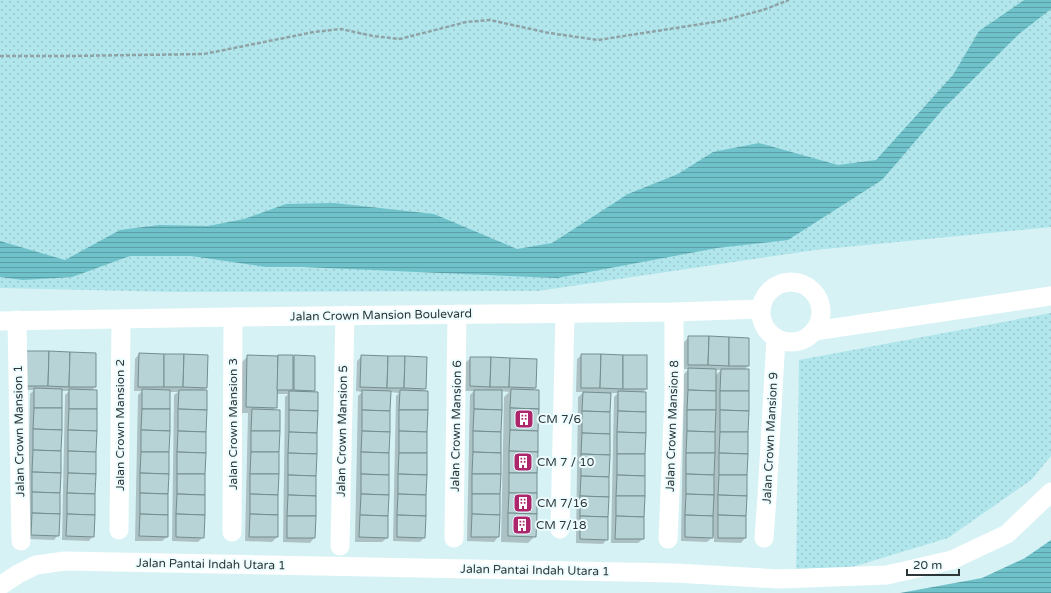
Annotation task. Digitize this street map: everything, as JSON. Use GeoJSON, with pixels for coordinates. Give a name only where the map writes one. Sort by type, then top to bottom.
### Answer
{"type":"FeatureCollection","features":[{"type":"Feature","properties":{"kind":"street"},"geometry":{"type":"LineString","coordinates":[[790,282],[798,283],[813,292],[818,299],[821,316],[819,324],[808,337],[801,341],[792,342],[776,338],[769,333],[764,326],[761,309],[763,301],[768,293],[774,288],[790,282]]}},
{"type":"Feature","properties":{"kind":"street"},"geometry":{"type":"LineString","coordinates":[[814,331],[1051,296]]}},
{"type":"Feature","properties":{"kind":"street","name":"Jalan Crown Mansion Boulevard"},"geometry":{"type":"LineString","coordinates":[[8,320],[233,316],[674,312],[761,309]]}},
{"type":"Feature","properties":{"kind":"street","name":"Jalan Crown Mansion 8"},"geometry":{"type":"LineString","coordinates":[[668,540],[674,396],[674,312]]}},
{"type":"Feature","properties":{"kind":"street"},"geometry":{"type":"LineString","coordinates":[[560,529],[565,313]]}},
{"type":"Feature","properties":{"kind":"street","name":"Jalan Crown Mansion 6"},"geometry":{"type":"LineString","coordinates":[[454,538],[457,314]]}},
{"type":"Feature","properties":{"kind":"street","name":"Jalan Crown Mansion 5"},"geometry":{"type":"LineString","coordinates":[[340,546],[345,315]]}},
{"type":"Feature","properties":{"kind":"street","name":"Jalan Crown Mansion 3"},"geometry":{"type":"LineString","coordinates":[[232,532],[233,316]]}},
{"type":"Feature","properties":{"kind":"street","name":"Jalan Crown Mansion 2"},"geometry":{"type":"LineString","coordinates":[[119,530],[121,319]]}},
{"type":"Feature","properties":{"kind":"street","name":"Jalan Crown Mansion 1"},"geometry":{"type":"LineString","coordinates":[[8,320],[21,541]]}},
{"type":"Feature","properties":{"kind":"street","name":"Jalan Crown Mansion 9"},"geometry":{"type":"LineString","coordinates":[[764,538],[768,497],[776,338]]}},
{"type":"Feature","properties":{"kind":"street","name":"Jalan Pantai Indah Utara 1"},"geometry":{"type":"LineString","coordinates":[[0,586],[18,574],[36,565],[66,561],[675,573],[779,579],[887,575],[952,560],[1007,534],[1051,492]]}},
{"type":"Feature","properties":{"kind":"path"},"geometry":{"type":"LineString","coordinates":[[0,56],[204,54],[314,32],[341,29],[373,36],[400,39],[466,22],[490,20],[598,40],[721,21],[763,10],[789,0]]}},
{"type":"Feature","properties":{"kind":"shaded area"},"geometry":{"type":"Polygon","coordinates":[[[0,0],[1051,0],[1051,227],[815,250],[538,291],[177,292],[0,288],[0,0]]]}},
{"type":"Feature","properties":{"kind":"shaded area"},"geometry":{"type":"Polygon","coordinates":[[[1024,0],[1051,0],[1051,9],[1019,34],[943,109],[882,180],[788,240],[717,248],[557,278],[303,267],[266,267],[191,256],[130,256],[72,277],[23,280],[0,277],[0,241],[65,260],[120,230],[159,225],[208,226],[244,219],[286,204],[334,203],[434,214],[517,249],[552,243],[628,194],[678,174],[713,152],[759,143],[838,165],[876,160],[953,75],[979,31],[1024,0]]]}},
{"type":"Feature","properties":{"kind":"shaded area"},"geometry":{"type":"Polygon","coordinates":[[[1051,313],[1051,456],[1031,480],[948,538],[796,584],[799,360],[1051,313]]]}},
{"type":"Feature","properties":{"kind":"shaded area"},"geometry":{"type":"Polygon","coordinates":[[[1051,540],[1051,593],[900,593],[982,578],[1025,558],[1051,540]]]}},
{"type":"Feature","properties":{"kind":"building"},"geometry":{"type":"Polygon","coordinates":[[[688,336],[709,336],[708,365],[688,365],[688,336]]]}},
{"type":"Feature","properties":{"kind":"building"},"geometry":{"type":"Polygon","coordinates":[[[709,336],[729,337],[729,366],[708,365],[709,336]]]}},
{"type":"Feature","properties":{"kind":"building"},"geometry":{"type":"Polygon","coordinates":[[[729,337],[749,338],[749,366],[729,366],[729,337]]]}},
{"type":"Feature","properties":{"kind":"building"},"geometry":{"type":"Polygon","coordinates":[[[26,351],[49,351],[48,386],[26,386],[26,351]]]}},
{"type":"Feature","properties":{"kind":"building"},"geometry":{"type":"Polygon","coordinates":[[[49,351],[70,352],[69,387],[48,386],[49,351]]]}},
{"type":"Feature","properties":{"kind":"building"},"geometry":{"type":"Polygon","coordinates":[[[70,352],[96,353],[96,387],[69,387],[70,352]]]}},
{"type":"Feature","properties":{"kind":"building"},"geometry":{"type":"Polygon","coordinates":[[[139,353],[164,354],[164,387],[138,387],[139,353]]]}},
{"type":"Feature","properties":{"kind":"building"},"geometry":{"type":"Polygon","coordinates":[[[164,354],[184,354],[183,387],[164,387],[164,354]]]}},
{"type":"Feature","properties":{"kind":"building"},"geometry":{"type":"Polygon","coordinates":[[[184,354],[208,355],[207,388],[183,387],[184,354]]]}},
{"type":"Feature","properties":{"kind":"building"},"geometry":{"type":"Polygon","coordinates":[[[581,354],[601,354],[600,388],[581,388],[581,354]]]}},
{"type":"Feature","properties":{"kind":"building"},"geometry":{"type":"Polygon","coordinates":[[[601,354],[623,355],[623,389],[600,388],[601,354]]]}},
{"type":"Feature","properties":{"kind":"building"},"geometry":{"type":"Polygon","coordinates":[[[247,355],[278,356],[277,408],[246,407],[247,355]]]}},
{"type":"Feature","properties":{"kind":"building"},"geometry":{"type":"Polygon","coordinates":[[[278,355],[293,355],[293,390],[277,390],[278,355]]]}},
{"type":"Feature","properties":{"kind":"building"},"geometry":{"type":"Polygon","coordinates":[[[294,355],[315,356],[315,391],[294,390],[294,355]]]}},
{"type":"Feature","properties":{"kind":"building"},"geometry":{"type":"Polygon","coordinates":[[[361,355],[388,356],[387,388],[360,387],[361,355]]]}},
{"type":"Feature","properties":{"kind":"building"},"geometry":{"type":"Polygon","coordinates":[[[623,355],[647,355],[647,389],[623,389],[623,355]]]}},
{"type":"Feature","properties":{"kind":"building"},"geometry":{"type":"Polygon","coordinates":[[[388,356],[405,356],[404,388],[387,388],[388,356]]]}},
{"type":"Feature","properties":{"kind":"building"},"geometry":{"type":"Polygon","coordinates":[[[405,356],[427,357],[426,389],[404,388],[405,356]]]}},
{"type":"Feature","properties":{"kind":"building"},"geometry":{"type":"Polygon","coordinates":[[[470,357],[491,357],[490,387],[470,386],[470,357]]]}},
{"type":"Feature","properties":{"kind":"building"},"geometry":{"type":"Polygon","coordinates":[[[491,357],[510,358],[509,387],[490,387],[491,357]]]}},
{"type":"Feature","properties":{"kind":"building"},"geometry":{"type":"Polygon","coordinates":[[[510,358],[537,359],[536,388],[509,387],[510,358]]]}},
{"type":"Feature","properties":{"kind":"building"},"geometry":{"type":"Polygon","coordinates":[[[688,368],[716,369],[716,391],[688,390],[688,368]]]}},
{"type":"Feature","properties":{"kind":"building"},"geometry":{"type":"Polygon","coordinates":[[[721,369],[749,369],[749,391],[720,391],[721,369]]]}},
{"type":"Feature","properties":{"kind":"building"},"geometry":{"type":"Polygon","coordinates":[[[34,388],[62,389],[62,408],[34,408],[34,388]]]}},
{"type":"Feature","properties":{"kind":"building"},"geometry":{"type":"Polygon","coordinates":[[[69,389],[97,390],[97,409],[69,409],[69,389]]]}},
{"type":"Feature","properties":{"kind":"building"},"geometry":{"type":"Polygon","coordinates":[[[142,389],[170,390],[170,409],[142,409],[142,389]]]}},
{"type":"Feature","properties":{"kind":"building"},"geometry":{"type":"Polygon","coordinates":[[[511,389],[539,390],[539,409],[510,408],[511,389]]]}},
{"type":"Feature","properties":{"kind":"building"},"geometry":{"type":"Polygon","coordinates":[[[179,390],[207,390],[207,410],[178,409],[179,390]]]}},
{"type":"Feature","properties":{"kind":"building"},"geometry":{"type":"Polygon","coordinates":[[[362,390],[391,391],[390,411],[362,410],[362,390]]]}},
{"type":"Feature","properties":{"kind":"building"},"geometry":{"type":"Polygon","coordinates":[[[400,390],[428,391],[428,410],[399,410],[400,390]]]}},
{"type":"Feature","properties":{"kind":"building"},"geometry":{"type":"Polygon","coordinates":[[[474,390],[502,390],[502,410],[474,409],[474,390]]]}},
{"type":"Feature","properties":{"kind":"building"},"geometry":{"type":"Polygon","coordinates":[[[688,390],[716,391],[716,410],[687,410],[688,390]]]}},
{"type":"Feature","properties":{"kind":"building"},"geometry":{"type":"Polygon","coordinates":[[[289,391],[318,392],[318,411],[289,410],[289,391]]]}},
{"type":"Feature","properties":{"kind":"building"},"geometry":{"type":"Polygon","coordinates":[[[618,391],[646,392],[646,412],[618,411],[618,391]]]}},
{"type":"Feature","properties":{"kind":"building"},"geometry":{"type":"Polygon","coordinates":[[[720,391],[749,391],[749,411],[720,410],[720,391]]]}},
{"type":"Feature","properties":{"kind":"building"},"geometry":{"type":"Polygon","coordinates":[[[583,392],[611,393],[610,412],[582,411],[583,392]]]}},
{"type":"Feature","properties":{"kind":"building"},"geometry":{"type":"Polygon","coordinates":[[[34,408],[62,408],[62,430],[33,429],[34,408]]]}},
{"type":"Feature","properties":{"kind":"building","name":"CM 7/6"},"geometry":{"type":"Polygon","coordinates":[[[510,408],[539,409],[538,431],[510,430],[510,408]]]}},
{"type":"Feature","properties":{"kind":"building"},"geometry":{"type":"Polygon","coordinates":[[[69,409],[97,409],[97,431],[68,430],[69,409]]]}},
{"type":"Feature","properties":{"kind":"building"},"geometry":{"type":"Polygon","coordinates":[[[142,409],[170,409],[170,431],[141,430],[142,409]]]}},
{"type":"Feature","properties":{"kind":"building"},"geometry":{"type":"Polygon","coordinates":[[[178,409],[207,410],[206,432],[178,431],[178,409]]]}},
{"type":"Feature","properties":{"kind":"building"},"geometry":{"type":"Polygon","coordinates":[[[252,409],[280,410],[280,431],[251,431],[252,409]]]}},
{"type":"Feature","properties":{"kind":"building"},"geometry":{"type":"Polygon","coordinates":[[[474,409],[502,410],[501,432],[473,431],[474,409]]]}},
{"type":"Feature","properties":{"kind":"building"},"geometry":{"type":"Polygon","coordinates":[[[289,410],[318,411],[317,433],[289,432],[289,410]]]}},
{"type":"Feature","properties":{"kind":"building"},"geometry":{"type":"Polygon","coordinates":[[[362,410],[390,411],[390,432],[362,431],[362,410]]]}},
{"type":"Feature","properties":{"kind":"building"},"geometry":{"type":"Polygon","coordinates":[[[399,410],[428,410],[427,432],[399,431],[399,410]]]}},
{"type":"Feature","properties":{"kind":"building"},"geometry":{"type":"Polygon","coordinates":[[[687,410],[716,410],[715,432],[687,431],[687,410]]]}},
{"type":"Feature","properties":{"kind":"building"},"geometry":{"type":"Polygon","coordinates":[[[720,410],[749,411],[748,432],[720,432],[720,410]]]}},
{"type":"Feature","properties":{"kind":"building"},"geometry":{"type":"Polygon","coordinates":[[[582,411],[610,412],[610,434],[582,433],[582,411]]]}},
{"type":"Feature","properties":{"kind":"building"},"geometry":{"type":"Polygon","coordinates":[[[618,411],[646,412],[646,433],[617,432],[618,411]]]}},
{"type":"Feature","properties":{"kind":"building"},"geometry":{"type":"Polygon","coordinates":[[[33,429],[62,430],[61,451],[33,450],[33,429]]]}},
{"type":"Feature","properties":{"kind":"building"},"geometry":{"type":"Polygon","coordinates":[[[68,430],[97,431],[96,452],[68,451],[68,430]]]}},
{"type":"Feature","properties":{"kind":"building"},"geometry":{"type":"Polygon","coordinates":[[[141,430],[170,431],[169,452],[141,452],[141,430]]]}},
{"type":"Feature","properties":{"kind":"building"},"geometry":{"type":"Polygon","coordinates":[[[510,430],[538,431],[538,452],[509,451],[510,430]]]}},
{"type":"Feature","properties":{"kind":"building"},"geometry":{"type":"Polygon","coordinates":[[[178,431],[206,432],[206,453],[177,452],[178,431]]]}},
{"type":"Feature","properties":{"kind":"building"},"geometry":{"type":"Polygon","coordinates":[[[251,431],[280,431],[279,452],[251,452],[251,431]]]}},
{"type":"Feature","properties":{"kind":"building"},"geometry":{"type":"Polygon","coordinates":[[[362,431],[390,432],[389,453],[361,452],[362,431]]]}},
{"type":"Feature","properties":{"kind":"building"},"geometry":{"type":"Polygon","coordinates":[[[399,431],[427,432],[427,453],[399,453],[399,431]]]}},
{"type":"Feature","properties":{"kind":"building"},"geometry":{"type":"Polygon","coordinates":[[[473,431],[501,432],[501,453],[473,452],[473,431]]]}},
{"type":"Feature","properties":{"kind":"building"},"geometry":{"type":"Polygon","coordinates":[[[687,431],[715,432],[715,453],[686,453],[687,431]]]}},
{"type":"Feature","properties":{"kind":"building"},"geometry":{"type":"Polygon","coordinates":[[[289,432],[317,433],[317,454],[288,453],[289,432]]]}},
{"type":"Feature","properties":{"kind":"building"},"geometry":{"type":"Polygon","coordinates":[[[617,432],[646,433],[645,454],[617,454],[617,432]]]}},
{"type":"Feature","properties":{"kind":"building"},"geometry":{"type":"Polygon","coordinates":[[[720,432],[748,432],[748,454],[719,453],[720,432]]]}},
{"type":"Feature","properties":{"kind":"building"},"geometry":{"type":"Polygon","coordinates":[[[582,433],[610,434],[610,455],[581,454],[582,433]]]}},
{"type":"Feature","properties":{"kind":"building"},"geometry":{"type":"Polygon","coordinates":[[[33,450],[61,451],[61,473],[32,472],[33,450]]]}},
{"type":"Feature","properties":{"kind":"building"},"geometry":{"type":"Polygon","coordinates":[[[68,451],[96,452],[96,474],[68,473],[68,451]]]}},
{"type":"Feature","properties":{"kind":"building","name":"CM 7 / 10"},"geometry":{"type":"Polygon","coordinates":[[[509,451],[538,452],[537,473],[509,473],[509,451]]]}},
{"type":"Feature","properties":{"kind":"building"},"geometry":{"type":"Polygon","coordinates":[[[141,452],[169,452],[169,474],[140,473],[141,452]]]}},
{"type":"Feature","properties":{"kind":"building"},"geometry":{"type":"Polygon","coordinates":[[[177,452],[206,453],[205,474],[177,474],[177,452]]]}},
{"type":"Feature","properties":{"kind":"building"},"geometry":{"type":"Polygon","coordinates":[[[251,452],[279,452],[279,474],[250,474],[251,452]]]}},
{"type":"Feature","properties":{"kind":"building"},"geometry":{"type":"Polygon","coordinates":[[[361,452],[389,453],[389,475],[361,474],[361,452]]]}},
{"type":"Feature","properties":{"kind":"building"},"geometry":{"type":"Polygon","coordinates":[[[473,452],[501,453],[501,474],[472,474],[473,452]]]}},
{"type":"Feature","properties":{"kind":"building"},"geometry":{"type":"Polygon","coordinates":[[[288,453],[317,454],[316,476],[288,475],[288,453]]]}},
{"type":"Feature","properties":{"kind":"building"},"geometry":{"type":"Polygon","coordinates":[[[399,453],[427,453],[427,475],[398,474],[399,453]]]}},
{"type":"Feature","properties":{"kind":"building"},"geometry":{"type":"Polygon","coordinates":[[[686,453],[715,453],[714,475],[686,474],[686,453]]]}},
{"type":"Feature","properties":{"kind":"building"},"geometry":{"type":"Polygon","coordinates":[[[719,453],[748,454],[747,475],[719,475],[719,453]]]}},
{"type":"Feature","properties":{"kind":"building"},"geometry":{"type":"Polygon","coordinates":[[[581,454],[610,455],[609,477],[581,476],[581,454]]]}},
{"type":"Feature","properties":{"kind":"building"},"geometry":{"type":"Polygon","coordinates":[[[617,454],[645,454],[645,476],[617,475],[617,454]]]}},
{"type":"Feature","properties":{"kind":"building"},"geometry":{"type":"Polygon","coordinates":[[[32,472],[61,473],[60,493],[32,492],[32,472]]]}},
{"type":"Feature","properties":{"kind":"building"},"geometry":{"type":"Polygon","coordinates":[[[68,473],[96,474],[95,494],[67,493],[68,473]]]}},
{"type":"Feature","properties":{"kind":"building"},"geometry":{"type":"Polygon","coordinates":[[[140,473],[169,474],[168,494],[140,493],[140,473]]]}},
{"type":"Feature","properties":{"kind":"building"},"geometry":{"type":"Polygon","coordinates":[[[509,473],[537,473],[537,493],[509,493],[509,473]]]}},
{"type":"Feature","properties":{"kind":"building"},"geometry":{"type":"Polygon","coordinates":[[[177,474],[205,474],[205,495],[177,494],[177,474]]]}},
{"type":"Feature","properties":{"kind":"building"},"geometry":{"type":"Polygon","coordinates":[[[250,474],[279,474],[278,495],[250,494],[250,474]]]}},
{"type":"Feature","properties":{"kind":"building"},"geometry":{"type":"Polygon","coordinates":[[[361,474],[389,475],[389,495],[361,494],[361,474]]]}},
{"type":"Feature","properties":{"kind":"building"},"geometry":{"type":"Polygon","coordinates":[[[398,474],[427,475],[426,495],[398,494],[398,474]]]}},
{"type":"Feature","properties":{"kind":"building"},"geometry":{"type":"Polygon","coordinates":[[[472,474],[501,474],[500,494],[472,494],[472,474]]]}},
{"type":"Feature","properties":{"kind":"building"},"geometry":{"type":"Polygon","coordinates":[[[686,474],[714,475],[714,495],[686,494],[686,474]]]}},
{"type":"Feature","properties":{"kind":"building"},"geometry":{"type":"Polygon","coordinates":[[[288,475],[316,476],[316,496],[288,495],[288,475]]]}},
{"type":"Feature","properties":{"kind":"building"},"geometry":{"type":"Polygon","coordinates":[[[617,475],[645,476],[645,496],[616,496],[617,475]]]}},
{"type":"Feature","properties":{"kind":"building"},"geometry":{"type":"Polygon","coordinates":[[[719,475],[747,475],[747,496],[718,495],[719,475]]]}},
{"type":"Feature","properties":{"kind":"building"},"geometry":{"type":"Polygon","coordinates":[[[581,476],[609,477],[609,497],[580,496],[581,476]]]}},
{"type":"Feature","properties":{"kind":"building"},"geometry":{"type":"Polygon","coordinates":[[[32,492],[60,493],[60,514],[32,513],[32,492]]]}},
{"type":"Feature","properties":{"kind":"building"},"geometry":{"type":"Polygon","coordinates":[[[67,493],[95,494],[95,515],[67,514],[67,493]]]}},
{"type":"Feature","properties":{"kind":"building"},"geometry":{"type":"Polygon","coordinates":[[[140,493],[168,494],[168,515],[140,514],[140,493]]]}},
{"type":"Feature","properties":{"kind":"building","name":"CM 7/16"},"geometry":{"type":"Polygon","coordinates":[[[509,493],[537,493],[537,514],[508,513],[509,493]]]}},
{"type":"Feature","properties":{"kind":"building"},"geometry":{"type":"Polygon","coordinates":[[[177,494],[205,495],[205,515],[176,514],[177,494]]]}},
{"type":"Feature","properties":{"kind":"building"},"geometry":{"type":"Polygon","coordinates":[[[250,494],[278,495],[278,515],[250,514],[250,494]]]}},
{"type":"Feature","properties":{"kind":"building"},"geometry":{"type":"Polygon","coordinates":[[[361,494],[389,495],[388,516],[360,515],[361,494]]]}},
{"type":"Feature","properties":{"kind":"building"},"geometry":{"type":"Polygon","coordinates":[[[398,494],[426,495],[426,516],[397,515],[398,494]]]}},
{"type":"Feature","properties":{"kind":"building"},"geometry":{"type":"Polygon","coordinates":[[[472,494],[500,494],[500,515],[472,514],[472,494]]]}},
{"type":"Feature","properties":{"kind":"building"},"geometry":{"type":"Polygon","coordinates":[[[686,494],[714,495],[713,516],[685,515],[686,494]]]}},
{"type":"Feature","properties":{"kind":"building"},"geometry":{"type":"Polygon","coordinates":[[[288,495],[316,496],[316,516],[287,516],[288,495]]]}},
{"type":"Feature","properties":{"kind":"building"},"geometry":{"type":"Polygon","coordinates":[[[718,495],[747,496],[746,516],[718,515],[718,495]]]}},
{"type":"Feature","properties":{"kind":"building"},"geometry":{"type":"Polygon","coordinates":[[[580,496],[609,497],[608,517],[580,516],[580,496]]]}},
{"type":"Feature","properties":{"kind":"building"},"geometry":{"type":"Polygon","coordinates":[[[616,496],[645,496],[644,517],[616,516],[616,496]]]}},
{"type":"Feature","properties":{"kind":"building"},"geometry":{"type":"Polygon","coordinates":[[[32,513],[60,514],[59,536],[31,535],[32,513]]]}},
{"type":"Feature","properties":{"kind":"building","name":"CM 7/18"},"geometry":{"type":"Polygon","coordinates":[[[508,513],[537,514],[536,537],[508,536],[508,513]]]}},
{"type":"Feature","properties":{"kind":"building"},"geometry":{"type":"Polygon","coordinates":[[[67,514],[95,515],[94,537],[66,536],[67,514]]]}},
{"type":"Feature","properties":{"kind":"building"},"geometry":{"type":"Polygon","coordinates":[[[140,514],[168,515],[168,537],[139,536],[140,514]]]}},
{"type":"Feature","properties":{"kind":"building"},"geometry":{"type":"Polygon","coordinates":[[[176,514],[205,515],[204,538],[176,537],[176,514]]]}},
{"type":"Feature","properties":{"kind":"building"},"geometry":{"type":"Polygon","coordinates":[[[250,514],[278,515],[278,537],[249,537],[250,514]]]}},
{"type":"Feature","properties":{"kind":"building"},"geometry":{"type":"Polygon","coordinates":[[[472,514],[500,515],[499,537],[471,537],[472,514]]]}},
{"type":"Feature","properties":{"kind":"building"},"geometry":{"type":"Polygon","coordinates":[[[360,515],[388,516],[388,538],[359,537],[360,515]]]}},
{"type":"Feature","properties":{"kind":"building"},"geometry":{"type":"Polygon","coordinates":[[[397,515],[426,516],[425,538],[397,537],[397,515]]]}},
{"type":"Feature","properties":{"kind":"building"},"geometry":{"type":"Polygon","coordinates":[[[685,515],[713,516],[713,538],[685,537],[685,515]]]}},
{"type":"Feature","properties":{"kind":"building"},"geometry":{"type":"Polygon","coordinates":[[[718,515],[746,516],[746,538],[718,538],[718,515]]]}},
{"type":"Feature","properties":{"kind":"building"},"geometry":{"type":"Polygon","coordinates":[[[287,516],[316,516],[315,538],[287,538],[287,516]]]}},
{"type":"Feature","properties":{"kind":"building"},"geometry":{"type":"Polygon","coordinates":[[[580,516],[608,517],[608,540],[580,539],[580,516]]]}},
{"type":"Feature","properties":{"kind":"building"},"geometry":{"type":"Polygon","coordinates":[[[616,516],[644,517],[644,539],[615,539],[616,516]]]}},
{"type":"Feature","properties":{"kind":"place","name":"CM 7/6"},"geometry":{"type":"Point","coordinates":[524,419]}},
{"type":"Feature","properties":{"kind":"place","name":"CM 7 / 10"},"geometry":{"type":"Point","coordinates":[523,462]}},
{"type":"Feature","properties":{"kind":"place","name":"CM 7/16"},"geometry":{"type":"Point","coordinates":[523,503]}},
{"type":"Feature","properties":{"kind":"place","name":"CM 7/18"},"geometry":{"type":"Point","coordinates":[522,525]}}]}
